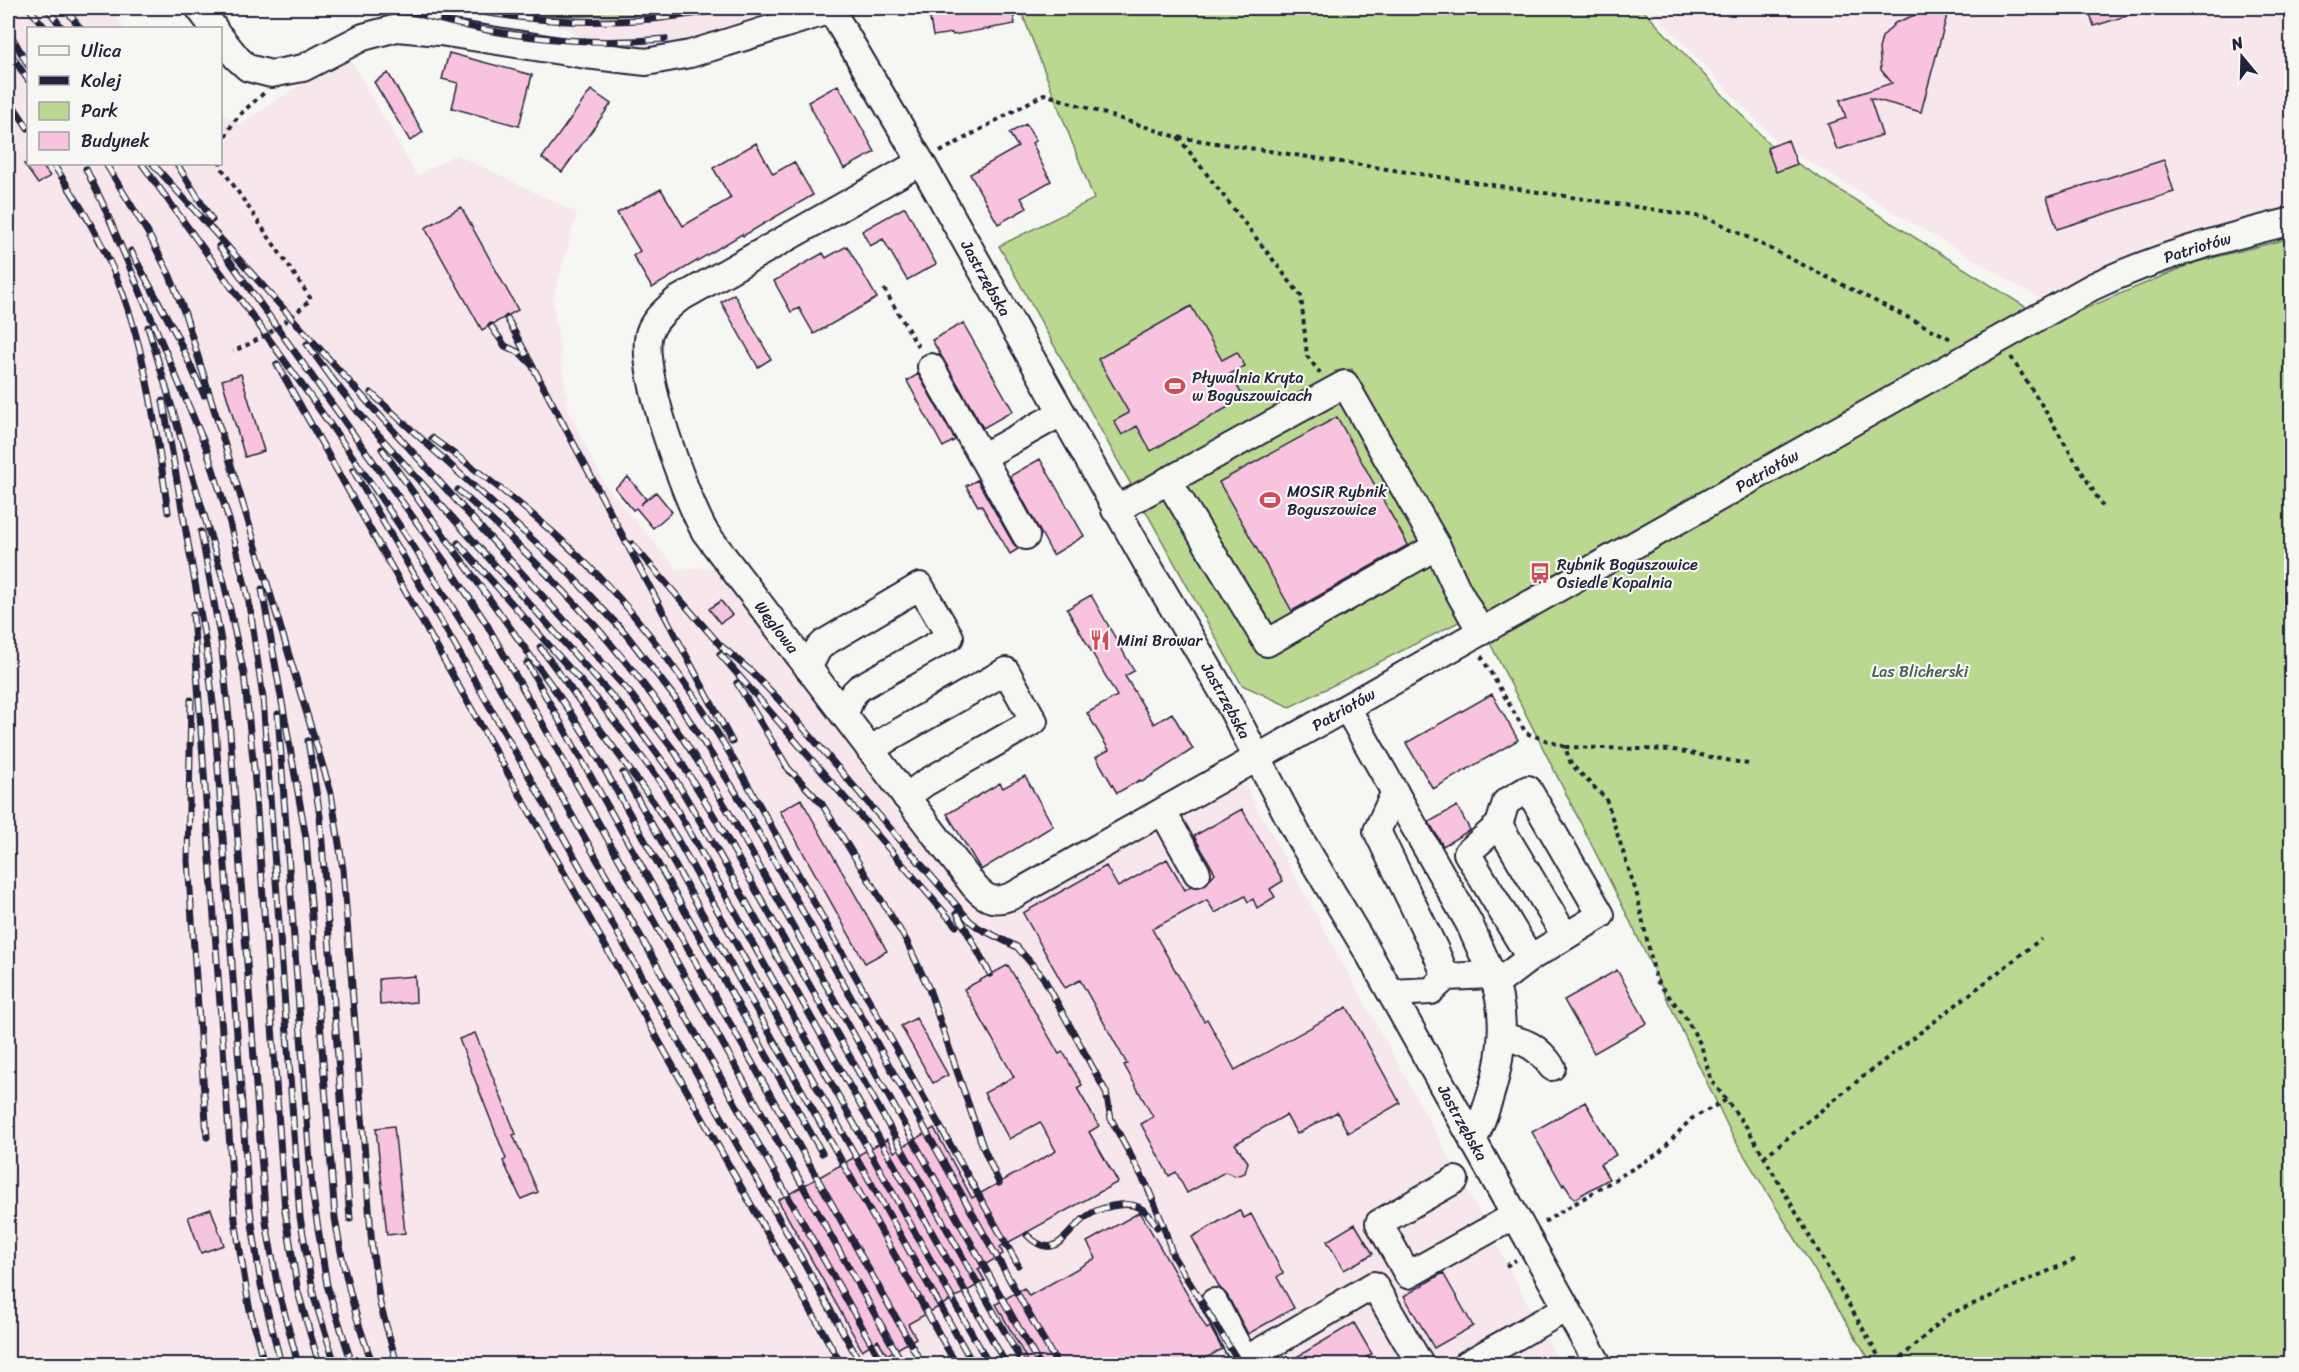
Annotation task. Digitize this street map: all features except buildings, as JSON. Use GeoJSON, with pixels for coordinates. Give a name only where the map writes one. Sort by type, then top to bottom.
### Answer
{"type":"FeatureCollection","features":[{"type":"Feature","properties":{"kind":"street"},"geometry":{"type":"LineString","coordinates":[[199,8],[213,27]]}},
{"type":"Feature","properties":{"kind":"street"},"geometry":{"type":"LineString","coordinates":[[222,39],[248,68],[271,74],[303,68],[363,37],[397,28],[440,32],[646,62],[690,54],[831,9]]}},
{"type":"Feature","properties":{"kind":"street","name":"Jastrzębska"},"geometry":{"type":"LineString","coordinates":[[831,9],[921,162],[1115,510],[1184,624],[1259,757],[1300,839],[1391,993],[1598,1365]]}},
{"type":"Feature","properties":{"kind":"street","name":"Węglowa"},"geometry":{"type":"LineString","coordinates":[[921,162],[677,300],[656,321],[648,339],[650,375],[692,508],[716,548],[974,886],[988,899],[996,901],[1014,895],[1259,757]]}},
{"type":"Feature","properties":{"kind":"street","name":"Patriotów"},"geometry":{"type":"LineString","coordinates":[[1259,757],[2092,287],[2138,267],[2221,239],[2292,221]]}},
{"type":"Feature","properties":{"kind":"street"},"geometry":{"type":"LineString","coordinates":[[931,367],[1026,536]]}},
{"type":"Feature","properties":{"kind":"street"},"geometry":{"type":"LineString","coordinates":[[1115,510],[1345,384],[1437,546],[1476,635]]}},
{"type":"Feature","properties":{"kind":"street"},"geometry":{"type":"LineString","coordinates":[[982,457],[1061,413]]}},
{"type":"Feature","properties":{"kind":"street"},"geometry":{"type":"LineString","coordinates":[[1168,480],[1267,643],[1437,546]]}},
{"type":"Feature","properties":{"kind":"street"},"geometry":{"type":"LineString","coordinates":[[808,668],[818,649],[824,643],[920,586],[950,637],[859,688],[852,694],[844,715]]}},
{"type":"Feature","properties":{"kind":"street"},"geometry":{"type":"LineString","coordinates":[[870,750],[1006,671],[1034,721],[925,783],[906,797]]}},
{"type":"Feature","properties":{"kind":"street"},"geometry":{"type":"LineString","coordinates":[[1347,708],[1469,923],[1494,979],[1502,1012],[1503,1037],[1491,1092],[1483,1120],[1473,1142]]}},
{"type":"Feature","properties":{"kind":"street"},"geometry":{"type":"LineString","coordinates":[[1391,993],[1439,984],[1494,979],[1530,958],[1601,915],[1528,789],[1506,802],[1499,825],[1467,853],[1530,958]]}},
{"type":"Feature","properties":{"kind":"street"},"geometry":{"type":"LineString","coordinates":[[1395,792],[1377,831],[1435,950],[1439,984],[1408,1026]]}},
{"type":"Feature","properties":{"kind":"street"},"geometry":{"type":"LineString","coordinates":[[1163,812],[1197,873]]}},
{"type":"Feature","properties":{"kind":"street"},"geometry":{"type":"LineString","coordinates":[[1499,825],[1565,936]]}},
{"type":"Feature","properties":{"kind":"street"},"geometry":{"type":"LineString","coordinates":[[1503,1037],[1533,1046],[1542,1053],[1552,1067]]}},
{"type":"Feature","properties":{"kind":"street"},"geometry":{"type":"LineString","coordinates":[[1446,1094],[1491,1092]]}},
{"type":"Feature","properties":{"kind":"street"},"geometry":{"type":"LineString","coordinates":[[1455,1180],[1379,1223],[1408,1275],[1514,1216]]}},
{"type":"Feature","properties":{"kind":"street"},"geometry":{"type":"LineString","coordinates":[[1214,1302],[1246,1362],[1374,1285],[1420,1365]]}},
{"type":"Feature","properties":{"kind":"street"},"geometry":{"type":"LineString","coordinates":[[1467,1365],[1567,1308]]}},
{"type":"Feature","properties":{"kind":"path"},"geometry":{"type":"LineString","coordinates":[[222,148],[228,129],[238,115],[264,93]]}},
{"type":"Feature","properties":{"kind":"path"},"geometry":{"type":"LineString","coordinates":[[921,162],[1044,94],[1177,137],[1709,218],[1976,352]]}},
{"type":"Feature","properties":{"kind":"path"},"geometry":{"type":"LineString","coordinates":[[1177,137],[1301,296],[1307,356],[1333,390]]}},
{"type":"Feature","properties":{"kind":"path"},"geometry":{"type":"LineString","coordinates":[[221,165],[312,299],[289,319],[257,340],[233,351]]}},
{"type":"Feature","properties":{"kind":"path"},"geometry":{"type":"LineString","coordinates":[[884,289],[931,367]]}},
{"type":"Feature","properties":{"kind":"path"},"geometry":{"type":"LineString","coordinates":[[1999,339],[2103,507]]}},
{"type":"Feature","properties":{"kind":"path"},"geometry":{"type":"LineString","coordinates":[[1476,635],[1526,733],[1565,747],[1674,750],[1748,764]]}},
{"type":"Feature","properties":{"kind":"path"},"geometry":{"type":"LineString","coordinates":[[1565,747],[1571,764],[1606,799],[1637,895],[1656,980],[1684,1015],[1701,1045],[1711,1080],[1748,1129],[1883,1365]]}},
{"type":"Feature","properties":{"kind":"path"},"geometry":{"type":"LineString","coordinates":[[1764,1156],[2041,939]]}},
{"type":"Feature","properties":{"kind":"path"},"geometry":{"type":"LineString","coordinates":[[1538,1226],[1659,1153],[1690,1119],[1726,1100]]}},
{"type":"Feature","properties":{"kind":"path"},"geometry":{"type":"LineString","coordinates":[[1894,1365],[1947,1315],[2076,1258]]}},
{"type":"Feature","properties":{"kind":"shaded area"},"geometry":{"type":"Polygon","coordinates":[[[8,8],[108,8],[124,27],[27,27],[27,165],[222,165],[222,113],[240,125],[347,53],[417,176],[456,154],[577,213],[553,300],[569,412],[605,485],[677,569],[715,567],[951,868],[998,917],[1242,780],[1560,1364],[8,1364],[8,8]]]}},
{"type":"Feature","properties":{"kind":"shaded area"},"geometry":{"type":"Polygon","coordinates":[[[705,8],[786,8],[678,43],[619,56],[541,17],[639,15],[705,8]]]}},
{"type":"Feature","properties":{"kind":"shaded area"},"geometry":{"type":"Polygon","coordinates":[[[1650,8],[2291,8],[2291,206],[2147,246],[2038,298],[1778,143],[1650,8]]]}},
{"type":"Feature","properties":{"kind":"green space"},"geometry":{"type":"Polygon","coordinates":[[[511,8],[705,8],[641,15],[541,17],[511,8]]]}},
{"type":"Feature","properties":{"kind":"green space","name":"Las Blicherski"},"geometry":{"type":"Polygon","coordinates":[[[1020,8],[1641,8],[1774,149],[2051,323],[2196,262],[2291,238],[2291,1364],[1872,1364],[1733,1137],[1627,915],[1352,369],[1335,371],[1463,620],[1290,707],[1242,685],[999,246],[1094,199],[1020,8]]]}},
{"type":"Feature","properties":{"kind":"railway"},"geometry":{"type":"LineString","coordinates":[[29,8],[44,27]]}},
{"type":"Feature","properties":{"kind":"railway"},"geometry":{"type":"LineString","coordinates":[[47,8],[61,27]]}},
{"type":"Feature","properties":{"kind":"railway"},"geometry":{"type":"LineString","coordinates":[[65,8],[79,27]]}},
{"type":"Feature","properties":{"kind":"railway"},"geometry":{"type":"LineString","coordinates":[[399,8],[463,25],[530,37],[598,41],[665,39]]}},
{"type":"Feature","properties":{"kind":"railway"},"geometry":{"type":"LineString","coordinates":[[462,8],[527,18],[594,22],[661,18],[726,8]]}},
{"type":"Feature","properties":{"kind":"railway"},"geometry":{"type":"LineString","coordinates":[[8,30],[27,63]]}},
{"type":"Feature","properties":{"kind":"railway"},"geometry":{"type":"LineString","coordinates":[[8,50],[27,78]]}},
{"type":"Feature","properties":{"kind":"railway"},"geometry":{"type":"LineString","coordinates":[[8,98],[27,126]]}},
{"type":"Feature","properties":{"kind":"railway"},"geometry":{"type":"LineString","coordinates":[[54,165],[98,237],[128,310],[150,396],[168,512]]}},
{"type":"Feature","properties":{"kind":"railway"},"geometry":{"type":"LineString","coordinates":[[107,165],[148,233],[170,276],[185,314],[331,793],[343,869],[372,1247],[380,1304],[397,1364]]}},
{"type":"Feature","properties":{"kind":"railway"},"geometry":{"type":"LineString","coordinates":[[143,165],[316,404],[400,526],[479,651],[883,1364]]}},
{"type":"Feature","properties":{"kind":"railway"},"geometry":{"type":"LineString","coordinates":[[154,165],[629,692],[675,752],[717,821],[1023,1364]]}},
{"type":"Feature","properties":{"kind":"railway"},"geometry":{"type":"LineString","coordinates":[[178,165],[212,220]]}},
{"type":"Feature","properties":{"kind":"railway"},"geometry":{"type":"LineString","coordinates":[[86,169],[206,447],[230,523],[249,602],[263,698],[300,1217],[314,1297],[335,1364]]}},
{"type":"Feature","properties":{"kind":"railway"},"geometry":{"type":"LineString","coordinates":[[219,246],[455,576],[486,623],[903,1364]]}},
{"type":"Feature","properties":{"kind":"railway"},"geometry":{"type":"LineString","coordinates":[[131,251],[176,334],[204,395]]}},
{"type":"Feature","properties":{"kind":"railway"},"geometry":{"type":"LineString","coordinates":[[507,318],[732,742]]}},
{"type":"Feature","properties":{"kind":"railway"},"geometry":{"type":"LineString","coordinates":[[491,326],[505,346],[520,353],[527,360]]}},
{"type":"Feature","properties":{"kind":"railway"},"geometry":{"type":"LineString","coordinates":[[148,327],[224,582],[244,674],[254,769],[285,1211],[298,1292],[319,1364]]}},
{"type":"Feature","properties":{"kind":"railway"},"geometry":{"type":"LineString","coordinates":[[307,344],[335,383]]}},
{"type":"Feature","properties":{"kind":"railway"},"geometry":{"type":"LineString","coordinates":[[277,364],[841,1364]]}},
{"type":"Feature","properties":{"kind":"railway"},"geometry":{"type":"LineString","coordinates":[[330,376],[359,413],[627,713],[672,774],[1006,1364]]}},
{"type":"Feature","properties":{"kind":"railway"},"geometry":{"type":"LineString","coordinates":[[371,393],[567,571],[625,633],[675,698],[735,791],[1057,1364]]}},
{"type":"Feature","properties":{"kind":"railway"},"geometry":{"type":"LineString","coordinates":[[163,401],[206,645],[214,711],[249,1203],[261,1285],[281,1364]]}},
{"type":"Feature","properties":{"kind":"railway"},"geometry":{"type":"LineString","coordinates":[[432,438],[506,493],[575,553],[618,597],[683,680],[739,769],[1018,1265]]}},
{"type":"Feature","properties":{"kind":"railway"},"geometry":{"type":"LineString","coordinates":[[382,449],[585,735],[822,1153]]}},
{"type":"Feature","properties":{"kind":"railway"},"geometry":{"type":"LineString","coordinates":[[353,470],[456,647],[861,1364]]}},
{"type":"Feature","properties":{"kind":"railway"},"geometry":{"type":"LineString","coordinates":[[458,490],[499,527],[574,602],[641,682],[703,769],[1039,1364]]}},
{"type":"Feature","properties":{"kind":"railway"},"geometry":{"type":"LineString","coordinates":[[201,532],[221,641],[229,718],[266,1222],[278,1289],[298,1364]]}},
{"type":"Feature","properties":{"kind":"railway"},"geometry":{"type":"LineString","coordinates":[[458,543],[595,697],[663,786],[989,1364]]}},
{"type":"Feature","properties":{"kind":"railway"},"geometry":{"type":"LineString","coordinates":[[632,544],[726,652]]}},
{"type":"Feature","properties":{"kind":"railway"},"geometry":{"type":"LineString","coordinates":[[262,589],[306,838],[335,1218],[350,1292],[373,1364]]}},
{"type":"Feature","properties":{"kind":"railway"},"geometry":{"type":"LineString","coordinates":[[193,614],[235,1220],[249,1306],[264,1364]]}},
{"type":"Feature","properties":{"kind":"railway"},"geometry":{"type":"LineString","coordinates":[[721,646],[752,672],[782,703],[970,921],[1017,947],[1043,977],[1106,1092],[1111,1119],[1147,1186],[1173,1256],[1240,1364]]}},
{"type":"Feature","properties":{"kind":"railway"},"geometry":{"type":"LineString","coordinates":[[540,647],[654,803],[677,839],[973,1364]]}},
{"type":"Feature","properties":{"kind":"railway"},"geometry":{"type":"LineString","coordinates":[[720,654],[956,926]]}},
{"type":"Feature","properties":{"kind":"railway"},"geometry":{"type":"LineString","coordinates":[[527,663],[922,1364]]}},
{"type":"Feature","properties":{"kind":"railway"},"geometry":{"type":"LineString","coordinates":[[737,683],[791,773]]}},
{"type":"Feature","properties":{"kind":"railway"},"geometry":{"type":"LineString","coordinates":[[191,700],[188,861],[207,1137]]}},
{"type":"Feature","properties":{"kind":"railway"},"geometry":{"type":"LineString","coordinates":[[278,714],[312,1190],[327,1285],[352,1364]]}},
{"type":"Feature","properties":{"kind":"railway"},"geometry":{"type":"LineString","coordinates":[[308,741],[320,816],[350,1219]]}},
{"type":"Feature","properties":{"kind":"railway"},"geometry":{"type":"LineString","coordinates":[[786,766],[822,804],[906,940],[929,989],[983,1147],[999,1183]]}},
{"type":"Feature","properties":{"kind":"railway"},"geometry":{"type":"LineString","coordinates":[[623,773],[956,1364]]}},
{"type":"Feature","properties":{"kind":"railway"},"geometry":{"type":"LineString","coordinates":[[957,913],[990,974]]}},
{"type":"Feature","properties":{"kind":"railway"},"geometry":{"type":"LineString","coordinates":[[1027,1235],[1037,1243],[1053,1246],[1089,1215],[1101,1209],[1127,1204],[1144,1210],[1157,1227]]}},
{"type":"Feature","properties":{"kind":"place","name":"Pływalnia Kryta w Boguszowicach"},"geometry":{"type":"Point","coordinates":[1175,386]}},
{"type":"Feature","properties":{"kind":"place","name":"MOSiR Rybnik Boguszowice"},"geometry":{"type":"Point","coordinates":[1270,500]}},
{"type":"Feature","properties":{"kind":"place","name":"Rybnik Boguszowice Osiedle Kopalnia"},"geometry":{"type":"Point","coordinates":[1540,573]}},
{"type":"Feature","properties":{"kind":"place","name":"Mini Browar"},"geometry":{"type":"Point","coordinates":[1100,640]}}]}
